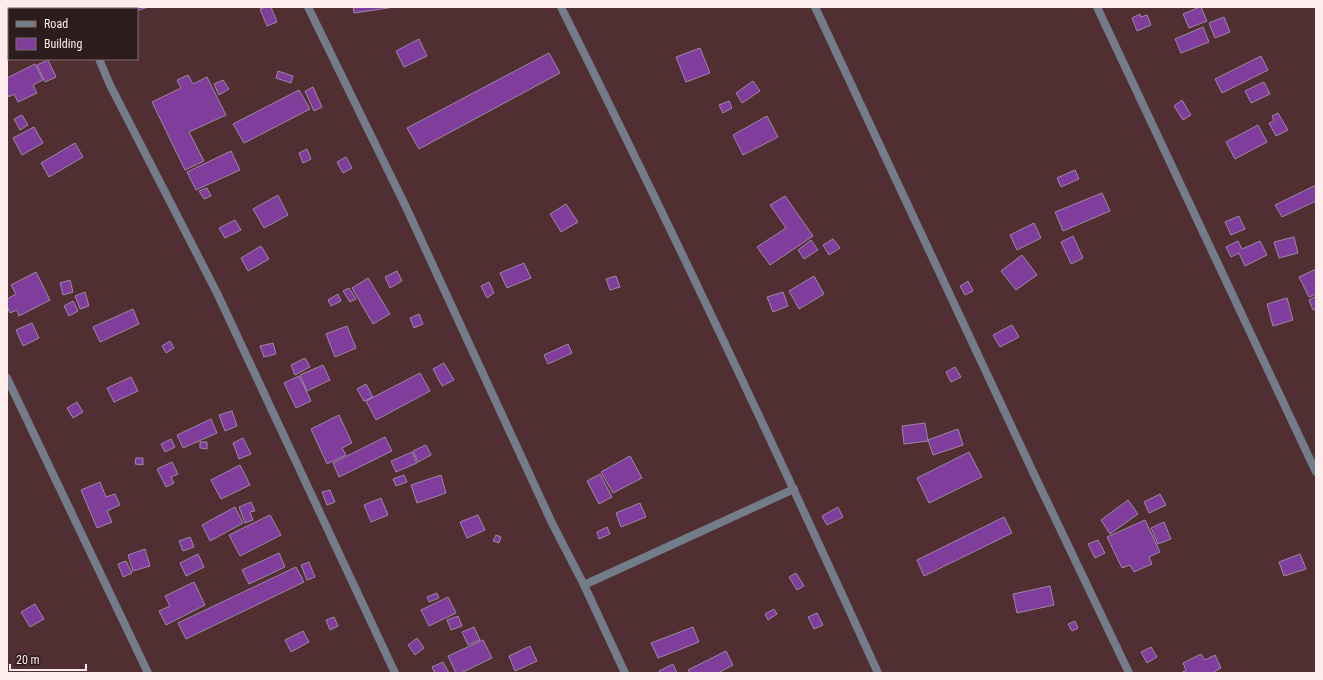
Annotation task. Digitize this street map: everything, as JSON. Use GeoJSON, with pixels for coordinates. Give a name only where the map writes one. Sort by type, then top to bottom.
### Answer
{"type":"FeatureCollection","features":[{"type":"Feature","properties":{"kind":"street"},"geometry":{"type":"LineString","coordinates":[[308,7],[405,205],[549,516],[584,585],[625,673]]}},
{"type":"Feature","properties":{"kind":"street"},"geometry":{"type":"LineString","coordinates":[[561,7],[601,86],[794,489],[878,673]]}},
{"type":"Feature","properties":{"kind":"street"},"geometry":{"type":"LineString","coordinates":[[815,7],[1129,673]]}},
{"type":"Feature","properties":{"kind":"street"},"geometry":{"type":"LineString","coordinates":[[1097,7],[1316,472]]}},
{"type":"Feature","properties":{"kind":"street"},"geometry":{"type":"LineString","coordinates":[[99,60],[114,92],[217,293],[395,673]]}},
{"type":"Feature","properties":{"kind":"street"},"geometry":{"type":"LineString","coordinates":[[7,378],[148,673]]}},
{"type":"Feature","properties":{"kind":"street"},"geometry":{"type":"LineString","coordinates":[[584,585],[727,521],[794,489]]}},
{"type":"Feature","properties":{"kind":"building"},"geometry":{"type":"Polygon","coordinates":[[[148,7],[138,11],[138,8],[124,8],[148,7]]]}},
{"type":"Feature","properties":{"kind":"building"},"geometry":{"type":"Polygon","coordinates":[[[271,7],[277,22],[267,26],[260,9],[271,7]]]}},
{"type":"Feature","properties":{"kind":"building"},"geometry":{"type":"Polygon","coordinates":[[[353,7],[395,7],[354,13],[353,7]]]}},
{"type":"Feature","properties":{"kind":"building"},"geometry":{"type":"Polygon","coordinates":[[[1200,7],[1207,21],[1189,28],[1183,14],[1200,7]]]}},
{"type":"Feature","properties":{"kind":"building"},"geometry":{"type":"Polygon","coordinates":[[[1140,14],[1141,17],[1147,15],[1151,25],[1137,31],[1132,18],[1140,14]]]}},
{"type":"Feature","properties":{"kind":"building"},"geometry":{"type":"Polygon","coordinates":[[[1224,17],[1230,32],[1215,38],[1209,23],[1224,17]]]}},
{"type":"Feature","properties":{"kind":"building"},"geometry":{"type":"Polygon","coordinates":[[[1203,27],[1209,42],[1181,53],[1175,39],[1203,27]]]}},
{"type":"Feature","properties":{"kind":"building"},"geometry":{"type":"Polygon","coordinates":[[[419,39],[427,56],[404,67],[396,51],[419,39]]]}},
{"type":"Feature","properties":{"kind":"building"},"geometry":{"type":"Polygon","coordinates":[[[700,48],[710,73],[686,82],[676,57],[700,48]]]}},
{"type":"Feature","properties":{"kind":"building"},"geometry":{"type":"Polygon","coordinates":[[[549,53],[560,73],[419,149],[407,128],[549,53]]]}},
{"type":"Feature","properties":{"kind":"building"},"geometry":{"type":"Polygon","coordinates":[[[1261,56],[1268,70],[1222,93],[1215,79],[1261,56]]]}},
{"type":"Feature","properties":{"kind":"building"},"geometry":{"type":"Polygon","coordinates":[[[48,60],[56,77],[45,82],[37,65],[48,60]]]}},
{"type":"Feature","properties":{"kind":"building"},"geometry":{"type":"Polygon","coordinates":[[[35,64],[43,80],[33,85],[37,93],[18,102],[14,94],[9,97],[7,93],[7,78],[35,64]]]}},
{"type":"Feature","properties":{"kind":"building"},"geometry":{"type":"Polygon","coordinates":[[[278,71],[293,76],[291,83],[276,78],[278,71]]]}},
{"type":"Feature","properties":{"kind":"building"},"geometry":{"type":"Polygon","coordinates":[[[188,75],[193,84],[207,77],[226,115],[189,132],[204,161],[185,170],[152,102],[181,88],[177,80],[188,75]]]}},
{"type":"Feature","properties":{"kind":"building"},"geometry":{"type":"Polygon","coordinates":[[[223,80],[229,89],[219,95],[214,84],[223,80]]]}},
{"type":"Feature","properties":{"kind":"building"},"geometry":{"type":"Polygon","coordinates":[[[753,81],[760,91],[742,103],[736,93],[753,81]]]}},
{"type":"Feature","properties":{"kind":"building"},"geometry":{"type":"Polygon","coordinates":[[[1264,82],[1270,94],[1251,103],[1245,91],[1264,82]]]}},
{"type":"Feature","properties":{"kind":"building"},"geometry":{"type":"Polygon","coordinates":[[[313,87],[322,107],[314,111],[305,91],[313,87]]]}},
{"type":"Feature","properties":{"kind":"building"},"geometry":{"type":"Polygon","coordinates":[[[299,90],[310,109],[244,143],[233,124],[299,90]]]}},
{"type":"Feature","properties":{"kind":"building"},"geometry":{"type":"Polygon","coordinates":[[[1182,100],[1191,115],[1183,120],[1174,106],[1182,100]]]}},
{"type":"Feature","properties":{"kind":"building"},"geometry":{"type":"Polygon","coordinates":[[[729,101],[732,108],[723,113],[719,105],[729,101]]]}},
{"type":"Feature","properties":{"kind":"building"},"geometry":{"type":"Polygon","coordinates":[[[1278,113],[1288,130],[1276,136],[1269,123],[1274,121],[1272,116],[1278,113]]]}},
{"type":"Feature","properties":{"kind":"building"},"geometry":{"type":"Polygon","coordinates":[[[22,115],[28,125],[20,130],[14,119],[22,115]]]}},
{"type":"Feature","properties":{"kind":"building"},"geometry":{"type":"Polygon","coordinates":[[[767,116],[778,137],[743,155],[733,135],[767,116]]]}},
{"type":"Feature","properties":{"kind":"building"},"geometry":{"type":"Polygon","coordinates":[[[1258,125],[1267,142],[1235,159],[1226,142],[1258,125]]]}},
{"type":"Feature","properties":{"kind":"building"},"geometry":{"type":"Polygon","coordinates":[[[34,127],[43,143],[22,155],[13,138],[34,127]]]}},
{"type":"Feature","properties":{"kind":"building"},"geometry":{"type":"Polygon","coordinates":[[[75,143],[83,157],[49,177],[41,163],[75,143]]]}},
{"type":"Feature","properties":{"kind":"building"},"geometry":{"type":"Polygon","coordinates":[[[307,149],[311,159],[303,163],[299,153],[307,149]]]}},
{"type":"Feature","properties":{"kind":"building"},"geometry":{"type":"Polygon","coordinates":[[[231,151],[240,170],[196,190],[187,172],[231,151]]]}},
{"type":"Feature","properties":{"kind":"building"},"geometry":{"type":"Polygon","coordinates":[[[346,157],[352,168],[343,173],[337,162],[346,157]]]}},
{"type":"Feature","properties":{"kind":"building"},"geometry":{"type":"Polygon","coordinates":[[[1075,170],[1079,179],[1061,187],[1057,178],[1075,170]]]}},
{"type":"Feature","properties":{"kind":"building"},"geometry":{"type":"Polygon","coordinates":[[[1316,185],[1316,201],[1282,217],[1275,205],[1316,185]]]}},
{"type":"Feature","properties":{"kind":"building"},"geometry":{"type":"Polygon","coordinates":[[[207,188],[211,196],[204,199],[199,191],[207,188]]]}},
{"type":"Feature","properties":{"kind":"building"},"geometry":{"type":"Polygon","coordinates":[[[1102,193],[1110,211],[1063,231],[1055,212],[1102,193]]]}},
{"type":"Feature","properties":{"kind":"building"},"geometry":{"type":"Polygon","coordinates":[[[278,195],[288,215],[264,228],[253,209],[278,195]]]}},
{"type":"Feature","properties":{"kind":"building"},"geometry":{"type":"Polygon","coordinates":[[[785,196],[813,236],[770,265],[757,247],[786,228],[770,205],[785,196]]]}},
{"type":"Feature","properties":{"kind":"building"},"geometry":{"type":"Polygon","coordinates":[[[566,204],[578,222],[561,232],[550,214],[566,204]]]}},
{"type":"Feature","properties":{"kind":"building"},"geometry":{"type":"Polygon","coordinates":[[[1239,216],[1245,229],[1231,235],[1225,222],[1239,216]]]}},
{"type":"Feature","properties":{"kind":"building"},"geometry":{"type":"Polygon","coordinates":[[[235,220],[241,230],[225,238],[219,228],[235,220]]]}},
{"type":"Feature","properties":{"kind":"building"},"geometry":{"type":"Polygon","coordinates":[[[1034,223],[1041,238],[1017,250],[1010,235],[1034,223]]]}},
{"type":"Feature","properties":{"kind":"building"},"geometry":{"type":"Polygon","coordinates":[[[1073,236],[1083,258],[1071,264],[1061,242],[1073,236]]]}},
{"type":"Feature","properties":{"kind":"building"},"geometry":{"type":"Polygon","coordinates":[[[1294,237],[1298,253],[1279,258],[1274,242],[1294,237]]]}},
{"type":"Feature","properties":{"kind":"building"},"geometry":{"type":"Polygon","coordinates":[[[833,239],[840,248],[829,255],[823,245],[833,239]]]}},
{"type":"Feature","properties":{"kind":"building"},"geometry":{"type":"Polygon","coordinates":[[[811,240],[818,250],[804,259],[798,250],[811,240]]]}},
{"type":"Feature","properties":{"kind":"building"},"geometry":{"type":"Polygon","coordinates":[[[1238,241],[1242,249],[1260,241],[1267,255],[1245,266],[1239,253],[1231,257],[1226,247],[1238,241]]]}},
{"type":"Feature","properties":{"kind":"building"},"geometry":{"type":"Polygon","coordinates":[[[261,246],[269,259],[248,271],[241,258],[261,246]]]}},
{"type":"Feature","properties":{"kind":"building"},"geometry":{"type":"Polygon","coordinates":[[[1022,255],[1037,275],[1016,290],[1001,271],[1022,255]]]}},
{"type":"Feature","properties":{"kind":"building"},"geometry":{"type":"Polygon","coordinates":[[[524,263],[531,278],[507,288],[500,273],[524,263]]]}},
{"type":"Feature","properties":{"kind":"building"},"geometry":{"type":"Polygon","coordinates":[[[1316,269],[1316,294],[1309,297],[1299,277],[1316,269]]]}},
{"type":"Feature","properties":{"kind":"building"},"geometry":{"type":"Polygon","coordinates":[[[397,271],[402,281],[390,288],[385,277],[397,271]]]}},
{"type":"Feature","properties":{"kind":"building"},"geometry":{"type":"Polygon","coordinates":[[[36,272],[50,300],[19,316],[17,310],[10,313],[7,306],[7,299],[16,294],[11,285],[36,272]]]}},
{"type":"Feature","properties":{"kind":"building"},"geometry":{"type":"Polygon","coordinates":[[[616,276],[620,287],[610,290],[606,279],[616,276]]]}},
{"type":"Feature","properties":{"kind":"building"},"geometry":{"type":"Polygon","coordinates":[[[814,276],[824,294],[799,309],[789,291],[814,276]]]}},
{"type":"Feature","properties":{"kind":"building"},"geometry":{"type":"Polygon","coordinates":[[[368,278],[390,314],[373,324],[352,288],[368,278]]]}},
{"type":"Feature","properties":{"kind":"building"},"geometry":{"type":"Polygon","coordinates":[[[70,280],[73,292],[63,295],[60,283],[70,280]]]}},
{"type":"Feature","properties":{"kind":"building"},"geometry":{"type":"Polygon","coordinates":[[[968,281],[973,291],[965,295],[960,286],[968,281]]]}},
{"type":"Feature","properties":{"kind":"building"},"geometry":{"type":"Polygon","coordinates":[[[489,282],[494,293],[487,298],[481,286],[489,282]]]}},
{"type":"Feature","properties":{"kind":"building"},"geometry":{"type":"Polygon","coordinates":[[[349,288],[356,299],[350,302],[343,291],[349,288]]]}},
{"type":"Feature","properties":{"kind":"building"},"geometry":{"type":"Polygon","coordinates":[[[85,292],[89,306],[80,309],[75,296],[85,292]]]}},
{"type":"Feature","properties":{"kind":"building"},"geometry":{"type":"Polygon","coordinates":[[[783,292],[788,306],[773,312],[767,297],[783,292]]]}},
{"type":"Feature","properties":{"kind":"building"},"geometry":{"type":"Polygon","coordinates":[[[338,294],[341,301],[331,306],[328,300],[338,294]]]}},
{"type":"Feature","properties":{"kind":"building"},"geometry":{"type":"Polygon","coordinates":[[[1316,296],[1316,309],[1313,310],[1309,300],[1316,296]]]}},
{"type":"Feature","properties":{"kind":"building"},"geometry":{"type":"Polygon","coordinates":[[[1287,298],[1293,320],[1273,326],[1267,304],[1287,298]]]}},
{"type":"Feature","properties":{"kind":"building"},"geometry":{"type":"Polygon","coordinates":[[[73,301],[78,311],[69,316],[64,306],[73,301]]]}},
{"type":"Feature","properties":{"kind":"building"},"geometry":{"type":"Polygon","coordinates":[[[133,309],[139,324],[100,342],[93,327],[133,309]]]}},
{"type":"Feature","properties":{"kind":"building"},"geometry":{"type":"Polygon","coordinates":[[[419,314],[423,324],[414,328],[410,318],[419,314]]]}},
{"type":"Feature","properties":{"kind":"building"},"geometry":{"type":"Polygon","coordinates":[[[32,323],[39,338],[23,346],[16,330],[32,323]]]}},
{"type":"Feature","properties":{"kind":"building"},"geometry":{"type":"Polygon","coordinates":[[[1012,325],[1019,337],[1000,347],[993,335],[1012,325]]]}},
{"type":"Feature","properties":{"kind":"building"},"geometry":{"type":"Polygon","coordinates":[[[347,326],[356,348],[335,357],[326,334],[347,326]]]}},
{"type":"Feature","properties":{"kind":"building"},"geometry":{"type":"Polygon","coordinates":[[[170,341],[174,348],[166,353],[162,346],[170,341]]]}},
{"type":"Feature","properties":{"kind":"building"},"geometry":{"type":"Polygon","coordinates":[[[273,343],[276,354],[264,357],[260,346],[273,343]]]}},
{"type":"Feature","properties":{"kind":"building"},"geometry":{"type":"Polygon","coordinates":[[[568,344],[572,353],[548,364],[544,355],[568,344]]]}},
{"type":"Feature","properties":{"kind":"building"},"geometry":{"type":"Polygon","coordinates":[[[305,358],[310,367],[295,375],[291,365],[305,358]]]}},
{"type":"Feature","properties":{"kind":"building"},"geometry":{"type":"Polygon","coordinates":[[[444,363],[454,380],[442,386],[433,369],[444,363]]]}},
{"type":"Feature","properties":{"kind":"building"},"geometry":{"type":"Polygon","coordinates":[[[323,365],[330,380],[307,391],[300,375],[323,365]]]}},
{"type":"Feature","properties":{"kind":"building"},"geometry":{"type":"Polygon","coordinates":[[[955,367],[961,377],[951,382],[946,372],[955,367]]]}},
{"type":"Feature","properties":{"kind":"building"},"geometry":{"type":"Polygon","coordinates":[[[420,373],[430,391],[376,420],[366,401],[420,373]]]}},
{"type":"Feature","properties":{"kind":"building"},"geometry":{"type":"Polygon","coordinates":[[[299,376],[311,401],[296,408],[284,383],[299,376]]]}},
{"type":"Feature","properties":{"kind":"building"},"geometry":{"type":"Polygon","coordinates":[[[131,377],[138,391],[114,402],[107,388],[131,377]]]}},
{"type":"Feature","properties":{"kind":"building"},"geometry":{"type":"Polygon","coordinates":[[[366,384],[373,397],[364,401],[357,389],[366,384]]]}},
{"type":"Feature","properties":{"kind":"building"},"geometry":{"type":"Polygon","coordinates":[[[77,402],[83,412],[73,418],[67,408],[77,402]]]}},
{"type":"Feature","properties":{"kind":"building"},"geometry":{"type":"Polygon","coordinates":[[[232,411],[237,426],[225,431],[219,415],[232,411]]]}},
{"type":"Feature","properties":{"kind":"building"},"geometry":{"type":"Polygon","coordinates":[[[339,415],[352,443],[342,448],[346,455],[327,464],[311,429],[339,415]]]}},
{"type":"Feature","properties":{"kind":"building"},"geometry":{"type":"Polygon","coordinates":[[[211,419],[217,433],[183,448],[177,435],[211,419]]]}},
{"type":"Feature","properties":{"kind":"building"},"geometry":{"type":"Polygon","coordinates":[[[925,423],[928,441],[904,444],[902,426],[925,423]]]}},
{"type":"Feature","properties":{"kind":"building"},"geometry":{"type":"Polygon","coordinates":[[[958,429],[963,445],[933,455],[928,440],[958,429]]]}},
{"type":"Feature","properties":{"kind":"building"},"geometry":{"type":"Polygon","coordinates":[[[385,437],[392,451],[339,477],[333,463],[385,437]]]}},
{"type":"Feature","properties":{"kind":"building"},"geometry":{"type":"Polygon","coordinates":[[[243,438],[251,454],[239,459],[233,443],[243,438]]]}},
{"type":"Feature","properties":{"kind":"building"},"geometry":{"type":"Polygon","coordinates":[[[171,439],[175,447],[165,452],[161,444],[171,439]]]}},
{"type":"Feature","properties":{"kind":"building"},"geometry":{"type":"Polygon","coordinates":[[[200,442],[207,442],[207,449],[200,448],[200,442]]]}},
{"type":"Feature","properties":{"kind":"building"},"geometry":{"type":"Polygon","coordinates":[[[426,445],[431,455],[418,462],[413,451],[426,445]]]}},
{"type":"Feature","properties":{"kind":"building"},"geometry":{"type":"Polygon","coordinates":[[[412,452],[417,463],[396,472],[391,461],[412,452]]]}},
{"type":"Feature","properties":{"kind":"building"},"geometry":{"type":"Polygon","coordinates":[[[969,452],[982,477],[929,503],[917,478],[969,452]]]}},
{"type":"Feature","properties":{"kind":"building"},"geometry":{"type":"Polygon","coordinates":[[[630,456],[642,478],[613,493],[601,472],[630,456]]]}},
{"type":"Feature","properties":{"kind":"building"},"geometry":{"type":"Polygon","coordinates":[[[136,458],[143,458],[143,465],[135,464],[136,458]]]}},
{"type":"Feature","properties":{"kind":"building"},"geometry":{"type":"Polygon","coordinates":[[[172,462],[178,474],[171,477],[174,483],[166,487],[157,469],[172,462]]]}},
{"type":"Feature","properties":{"kind":"building"},"geometry":{"type":"Polygon","coordinates":[[[240,465],[250,485],[221,499],[211,480],[240,465]]]}},
{"type":"Feature","properties":{"kind":"building"},"geometry":{"type":"Polygon","coordinates":[[[600,474],[612,497],[599,504],[587,481],[600,474]]]}},
{"type":"Feature","properties":{"kind":"building"},"geometry":{"type":"Polygon","coordinates":[[[404,475],[407,482],[396,486],[393,479],[404,475]]]}},
{"type":"Feature","properties":{"kind":"building"},"geometry":{"type":"Polygon","coordinates":[[[441,475],[446,493],[417,503],[411,485],[441,475]]]}},
{"type":"Feature","properties":{"kind":"building"},"geometry":{"type":"Polygon","coordinates":[[[100,482],[106,497],[115,494],[120,505],[107,511],[112,522],[97,528],[81,490],[100,482]]]}},
{"type":"Feature","properties":{"kind":"building"},"geometry":{"type":"Polygon","coordinates":[[[330,490],[335,502],[327,505],[322,492],[330,490]]]}},
{"type":"Feature","properties":{"kind":"building"},"geometry":{"type":"Polygon","coordinates":[[[1160,494],[1166,505],[1149,513],[1144,502],[1160,494]]]}},
{"type":"Feature","properties":{"kind":"building"},"geometry":{"type":"Polygon","coordinates":[[[381,498],[388,515],[371,522],[364,505],[381,498]]]}},
{"type":"Feature","properties":{"kind":"building"},"geometry":{"type":"Polygon","coordinates":[[[1128,500],[1138,514],[1110,534],[1101,520],[1128,500]]]}},
{"type":"Feature","properties":{"kind":"building"},"geometry":{"type":"Polygon","coordinates":[[[251,502],[255,511],[250,512],[253,520],[245,523],[239,507],[251,502]]]}},
{"type":"Feature","properties":{"kind":"building"},"geometry":{"type":"Polygon","coordinates":[[[640,503],[646,517],[621,527],[616,513],[640,503]]]}},
{"type":"Feature","properties":{"kind":"building"},"geometry":{"type":"Polygon","coordinates":[[[235,507],[243,523],[210,541],[202,525],[235,507]]]}},
{"type":"Feature","properties":{"kind":"building"},"geometry":{"type":"Polygon","coordinates":[[[838,507],[843,517],[827,525],[822,516],[838,507]]]}},
{"type":"Feature","properties":{"kind":"building"},"geometry":{"type":"Polygon","coordinates":[[[270,515],[281,535],[240,556],[229,535],[270,515]]]}},
{"type":"Feature","properties":{"kind":"building"},"geometry":{"type":"Polygon","coordinates":[[[478,515],[485,530],[467,538],[460,522],[478,515]]]}},
{"type":"Feature","properties":{"kind":"building"},"geometry":{"type":"Polygon","coordinates":[[[1004,517],[1012,533],[924,576],[917,560],[1004,517]]]}},
{"type":"Feature","properties":{"kind":"building"},"geometry":{"type":"Polygon","coordinates":[[[1145,520],[1160,552],[1149,557],[1152,564],[1134,572],[1130,565],[1122,568],[1107,537],[1145,520]]]}},
{"type":"Feature","properties":{"kind":"building"},"geometry":{"type":"Polygon","coordinates":[[[1164,522],[1171,539],[1158,544],[1151,528],[1164,522]]]}},
{"type":"Feature","properties":{"kind":"building"},"geometry":{"type":"Polygon","coordinates":[[[607,527],[610,534],[599,539],[597,532],[607,527]]]}},
{"type":"Feature","properties":{"kind":"building"},"geometry":{"type":"Polygon","coordinates":[[[496,535],[501,537],[499,543],[493,541],[496,535]]]}},
{"type":"Feature","properties":{"kind":"building"},"geometry":{"type":"Polygon","coordinates":[[[190,537],[194,547],[183,551],[179,541],[190,537]]]}},
{"type":"Feature","properties":{"kind":"building"},"geometry":{"type":"Polygon","coordinates":[[[1098,540],[1105,553],[1095,558],[1088,544],[1098,540]]]}},
{"type":"Feature","properties":{"kind":"building"},"geometry":{"type":"Polygon","coordinates":[[[145,549],[150,566],[133,571],[128,555],[145,549]]]}},
{"type":"Feature","properties":{"kind":"building"},"geometry":{"type":"Polygon","coordinates":[[[279,553],[285,567],[249,584],[242,570],[279,553]]]}},
{"type":"Feature","properties":{"kind":"building"},"geometry":{"type":"Polygon","coordinates":[[[198,554],[204,567],[186,576],[180,563],[198,554]]]}},
{"type":"Feature","properties":{"kind":"building"},"geometry":{"type":"Polygon","coordinates":[[[1300,554],[1306,569],[1284,576],[1279,562],[1300,554]]]}},
{"type":"Feature","properties":{"kind":"building"},"geometry":{"type":"Polygon","coordinates":[[[126,561],[132,573],[123,577],[118,564],[126,561]]]}},
{"type":"Feature","properties":{"kind":"building"},"geometry":{"type":"Polygon","coordinates":[[[309,562],[315,577],[307,580],[301,565],[309,562]]]}},
{"type":"Feature","properties":{"kind":"building"},"geometry":{"type":"Polygon","coordinates":[[[296,567],[304,582],[186,639],[178,623],[296,567]]]}},
{"type":"Feature","properties":{"kind":"building"},"geometry":{"type":"Polygon","coordinates":[[[796,573],[804,586],[797,590],[789,577],[796,573]]]}},
{"type":"Feature","properties":{"kind":"building"},"geometry":{"type":"Polygon","coordinates":[[[194,582],[205,605],[166,625],[159,611],[170,606],[165,596],[194,582]]]}},
{"type":"Feature","properties":{"kind":"building"},"geometry":{"type":"Polygon","coordinates":[[[1050,586],[1054,605],[1017,613],[1013,594],[1050,586]]]}},
{"type":"Feature","properties":{"kind":"building"},"geometry":{"type":"Polygon","coordinates":[[[437,593],[439,598],[429,602],[427,597],[437,593]]]}},
{"type":"Feature","properties":{"kind":"building"},"geometry":{"type":"Polygon","coordinates":[[[448,597],[456,613],[429,626],[421,610],[448,597]]]}},
{"type":"Feature","properties":{"kind":"building"},"geometry":{"type":"Polygon","coordinates":[[[35,604],[44,619],[30,627],[21,612],[35,604]]]}},
{"type":"Feature","properties":{"kind":"building"},"geometry":{"type":"Polygon","coordinates":[[[774,609],[777,614],[768,620],[765,614],[774,609]]]}},
{"type":"Feature","properties":{"kind":"building"},"geometry":{"type":"Polygon","coordinates":[[[817,613],[823,625],[814,629],[808,617],[817,613]]]}},
{"type":"Feature","properties":{"kind":"building"},"geometry":{"type":"Polygon","coordinates":[[[458,616],[462,626],[451,630],[447,620],[458,616]]]}},
{"type":"Feature","properties":{"kind":"building"},"geometry":{"type":"Polygon","coordinates":[[[334,617],[338,626],[330,630],[326,620],[334,617]]]}},
{"type":"Feature","properties":{"kind":"building"},"geometry":{"type":"Polygon","coordinates":[[[1075,621],[1078,628],[1072,631],[1068,624],[1075,621]]]}},
{"type":"Feature","properties":{"kind":"building"},"geometry":{"type":"Polygon","coordinates":[[[474,627],[480,640],[468,645],[462,632],[474,627]]]}},
{"type":"Feature","properties":{"kind":"building"},"geometry":{"type":"Polygon","coordinates":[[[693,627],[699,642],[658,658],[651,643],[693,627]]]}},
{"type":"Feature","properties":{"kind":"building"},"geometry":{"type":"Polygon","coordinates":[[[303,631],[309,642],[291,652],[285,640],[303,631]]]}},
{"type":"Feature","properties":{"kind":"building"},"geometry":{"type":"Polygon","coordinates":[[[417,638],[424,648],[415,655],[408,645],[417,638]]]}},
{"type":"Feature","properties":{"kind":"building"},"geometry":{"type":"Polygon","coordinates":[[[483,640],[492,658],[461,673],[456,673],[448,656],[483,640]]]}},
{"type":"Feature","properties":{"kind":"building"},"geometry":{"type":"Polygon","coordinates":[[[530,646],[537,661],[515,671],[509,656],[530,646]]]}},
{"type":"Feature","properties":{"kind":"building"},"geometry":{"type":"Polygon","coordinates":[[[1151,647],[1157,657],[1147,663],[1141,652],[1151,647]]]}},
{"type":"Feature","properties":{"kind":"building"},"geometry":{"type":"Polygon","coordinates":[[[726,651],[733,665],[718,673],[690,673],[688,670],[726,651]]]}},
{"type":"Feature","properties":{"kind":"building"},"geometry":{"type":"Polygon","coordinates":[[[1201,654],[1205,660],[1215,655],[1221,668],[1212,673],[1181,673],[1186,670],[1183,663],[1201,654]]]}},
{"type":"Feature","properties":{"kind":"building"},"geometry":{"type":"Polygon","coordinates":[[[443,662],[449,673],[435,673],[432,667],[443,662]]]}},
{"type":"Feature","properties":{"kind":"building"},"geometry":{"type":"Polygon","coordinates":[[[673,664],[677,673],[660,673],[659,671],[673,664]]]}}]}
